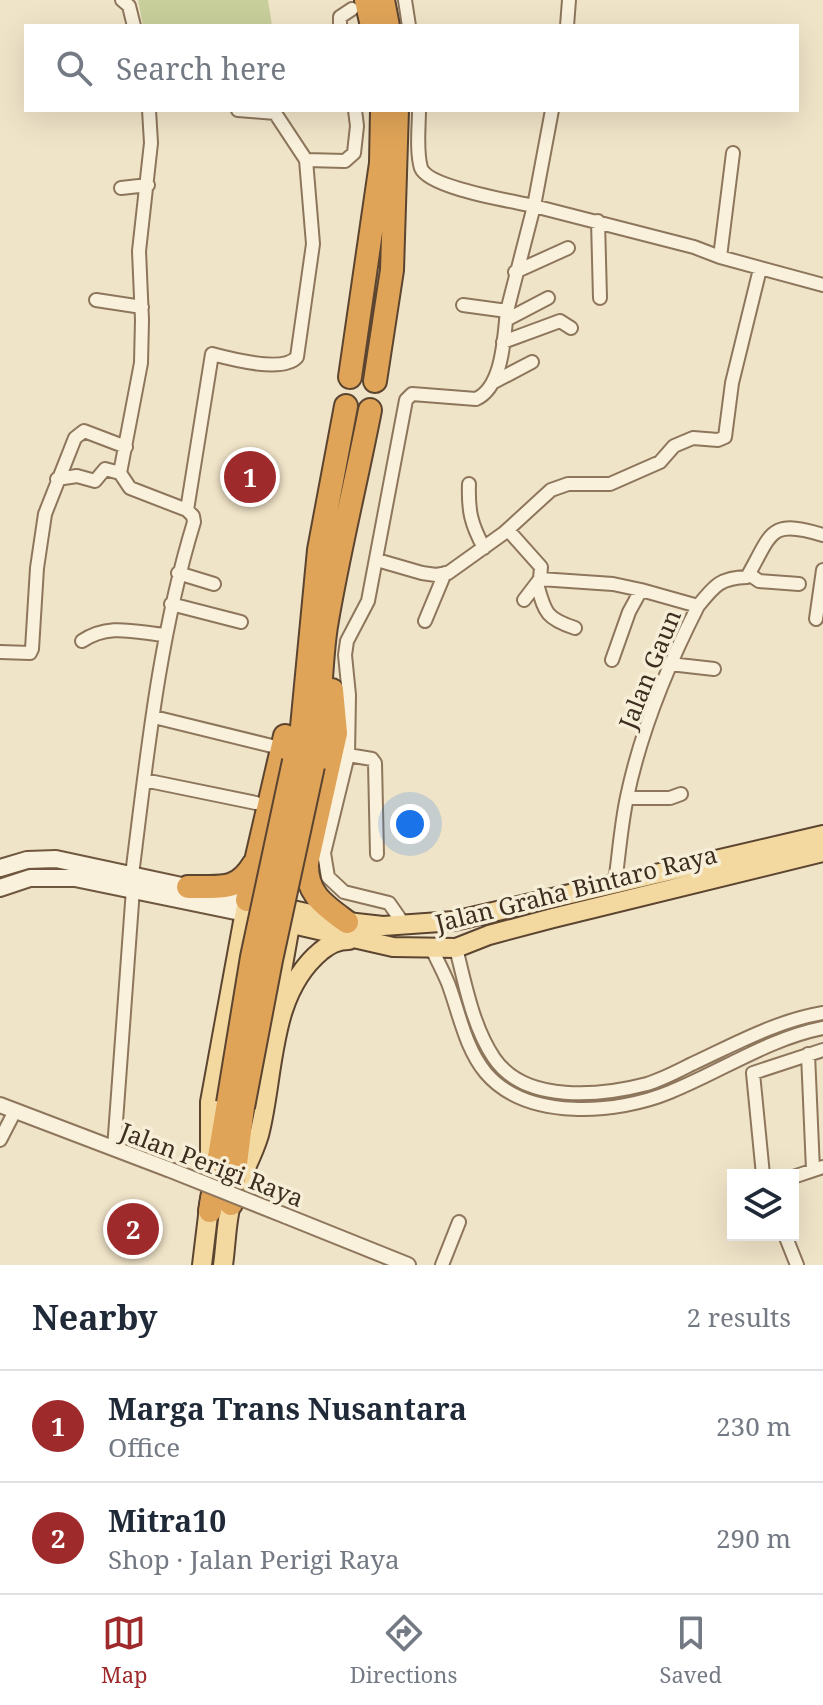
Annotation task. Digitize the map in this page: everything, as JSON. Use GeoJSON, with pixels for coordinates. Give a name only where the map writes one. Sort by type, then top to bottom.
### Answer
{"type":"FeatureCollection","features":[{"type":"Feature","properties":{"kind":"highway"},"geometry":{"type":"LineString","coordinates":[[383,0],[388,24]]}},
{"type":"Feature","properties":{"kind":"highway"},"geometry":{"type":"LineString","coordinates":[[359,5],[371,24]]}},
{"type":"Feature","properties":{"kind":"highway"},"geometry":{"type":"LineString","coordinates":[[350,377],[381,163],[382,112]]}},
{"type":"Feature","properties":{"kind":"highway"},"geometry":{"type":"LineString","coordinates":[[375,381],[392,270],[397,112]]}},
{"type":"Feature","properties":{"kind":"highway"},"geometry":{"type":"LineString","coordinates":[[221,1208],[236,1105],[271,960],[303,764],[319,731],[319,550],[346,406]]}},
{"type":"Feature","properties":{"kind":"highway"},"geometry":{"type":"LineString","coordinates":[[246,907],[370,410]]}},
{"type":"Feature","properties":{"kind":"highway"},"geometry":{"type":"LineString","coordinates":[[318,623],[336,733],[307,863],[307,876],[310,889],[320,903],[347,922]]}},
{"type":"Feature","properties":{"kind":"highway"},"geometry":{"type":"LineString","coordinates":[[188,887],[234,885],[245,879],[257,858]]}},
{"type":"Feature","properties":{"kind":"main road","name":"Jalan Graha Bintaro Raya"},"geometry":{"type":"LineString","coordinates":[[292,918],[405,926],[454,921],[823,835]]}},
{"type":"Feature","properties":{"kind":"main road","name":"Jalan Graha Bintaro Raya"},"geometry":{"type":"LineString","coordinates":[[246,907],[393,947],[456,948],[489,935],[553,918],[823,852]]}},
{"type":"Feature","properties":{"kind":"main road"},"geometry":{"type":"LineString","coordinates":[[40,859],[42,877]]}},
{"type":"Feature","properties":{"kind":"main road"},"geometry":{"type":"LineString","coordinates":[[0,868],[40,859],[80,862],[132,882],[246,907]]}},
{"type":"Feature","properties":{"kind":"main road"},"geometry":{"type":"LineString","coordinates":[[0,888],[42,877],[132,882],[188,887],[246,907]]}},
{"type":"Feature","properties":{"kind":"main road"},"geometry":{"type":"LineString","coordinates":[[223,1265],[221,1208],[210,1102],[246,907]]}},
{"type":"Feature","properties":{"kind":"main road"},"geometry":{"type":"LineString","coordinates":[[202,1265],[221,1208],[260,1132],[274,1015],[292,918]]}},
{"type":"Feature","properties":{"kind":"main road"},"geometry":{"type":"LineString","coordinates":[[271,1060],[294,983],[309,961],[339,940],[363,940]]}},
{"type":"Feature","properties":{"kind":"street"},"geometry":{"type":"LineString","coordinates":[[122,0],[129,6],[134,24]]}},
{"type":"Feature","properties":{"kind":"street"},"geometry":{"type":"LineString","coordinates":[[405,0],[409,24]]}},
{"type":"Feature","properties":{"kind":"street"},"geometry":{"type":"LineString","coordinates":[[567,24],[569,0]]}},
{"type":"Feature","properties":{"kind":"street"},"geometry":{"type":"LineString","coordinates":[[340,24],[340,17],[359,5]]}},
{"type":"Feature","properties":{"kind":"street"},"geometry":{"type":"LineString","coordinates":[[120,473],[141,363],[139,251],[148,185],[149,112]]}},
{"type":"Feature","properties":{"kind":"street"},"geometry":{"type":"LineString","coordinates":[[187,510],[212,354],[249,363],[287,363],[297,357],[313,244],[306,160],[275,113],[263,112]]}},
{"type":"Feature","properties":{"kind":"street"},"geometry":{"type":"LineString","coordinates":[[306,160],[345,161],[354,153],[355,112]]}},
{"type":"Feature","properties":{"kind":"street"},"geometry":{"type":"LineString","coordinates":[[419,112],[421,168],[427,177],[480,195],[598,221],[823,285]]}},
{"type":"Feature","properties":{"kind":"street"},"geometry":{"type":"LineString","coordinates":[[405,926],[389,903],[344,892],[328,877],[324,853],[348,755],[347,641],[368,601],[407,397],[412,394],[476,399],[485,394],[494,382],[515,272],[534,206],[552,112]]}},
{"type":"Feature","properties":{"kind":"street"},"geometry":{"type":"LineString","coordinates":[[720,257],[733,153]]}},
{"type":"Feature","properties":{"kind":"street"},"geometry":{"type":"LineString","coordinates":[[121,188],[148,185]]}},
{"type":"Feature","properties":{"kind":"street"},"geometry":{"type":"LineString","coordinates":[[598,221],[600,298]]}},
{"type":"Feature","properties":{"kind":"street"},"geometry":{"type":"LineString","coordinates":[[515,272],[568,248]]}},
{"type":"Feature","properties":{"kind":"street"},"geometry":{"type":"LineString","coordinates":[[377,560],[422,573],[445,573],[508,530],[551,490],[568,484],[610,484],[660,462],[674,446],[693,438],[718,440],[725,437],[732,383],[760,269]]}},
{"type":"Feature","properties":{"kind":"street"},"geometry":{"type":"LineString","coordinates":[[463,305],[506,315],[548,298]]}},
{"type":"Feature","properties":{"kind":"street"},"geometry":{"type":"LineString","coordinates":[[96,300],[142,307]]}},
{"type":"Feature","properties":{"kind":"street"},"geometry":{"type":"LineString","coordinates":[[503,342],[560,321],[571,328]]}},
{"type":"Feature","properties":{"kind":"street"},"geometry":{"type":"LineString","coordinates":[[494,382],[532,362]]}},
{"type":"Feature","properties":{"kind":"street"},"geometry":{"type":"LineString","coordinates":[[0,652],[24,655],[32,649],[37,568],[45,514],[57,479],[79,433],[91,433],[126,447]]}},
{"type":"Feature","properties":{"kind":"street"},"geometry":{"type":"LineString","coordinates":[[57,479],[77,476],[95,481],[105,469],[120,473],[130,488],[187,510],[194,522],[171,604],[144,780],[132,882],[114,1149]]}},
{"type":"Feature","properties":{"kind":"street"},"geometry":{"type":"LineString","coordinates":[[469,484],[471,524],[484,548]]}},
{"type":"Feature","properties":{"kind":"street"},"geometry":{"type":"LineString","coordinates":[[698,606],[726,578],[747,577],[772,534],[780,528],[800,527],[823,535]]}},
{"type":"Feature","properties":{"kind":"street"},"geometry":{"type":"LineString","coordinates":[[508,530],[541,567],[539,582],[544,610],[555,621],[575,628]]}},
{"type":"Feature","properties":{"kind":"street"},"geometry":{"type":"LineString","coordinates":[[816,619],[823,570]]}},
{"type":"Feature","properties":{"kind":"street"},"geometry":{"type":"LineString","coordinates":[[178,573],[214,584]]}},
{"type":"Feature","properties":{"kind":"street"},"geometry":{"type":"LineString","coordinates":[[425,621],[445,573]]}},
{"type":"Feature","properties":{"kind":"street"},"geometry":{"type":"LineString","coordinates":[[749,574],[759,581],[799,584]]}},
{"type":"Feature","properties":{"kind":"street"},"geometry":{"type":"LineString","coordinates":[[539,582],[613,584],[641,590]]}},
{"type":"Feature","properties":{"kind":"street"},"geometry":{"type":"LineString","coordinates":[[524,600],[539,582]]}},
{"type":"Feature","properties":{"kind":"street","name":"Jalan Gaun"},"geometry":{"type":"LineString","coordinates":[[612,660],[629,612],[641,590],[698,606],[670,664],[644,733],[627,798],[615,883]]}},
{"type":"Feature","properties":{"kind":"street"},"geometry":{"type":"LineString","coordinates":[[171,604],[241,622]]}},
{"type":"Feature","properties":{"kind":"street"},"geometry":{"type":"LineString","coordinates":[[82,641],[94,633],[109,629],[165,635]]}},
{"type":"Feature","properties":{"kind":"street"},"geometry":{"type":"LineString","coordinates":[[670,664],[714,669]]}},
{"type":"Feature","properties":{"kind":"street"},"geometry":{"type":"LineString","coordinates":[[154,717],[272,746]]}},
{"type":"Feature","properties":{"kind":"street"},"geometry":{"type":"LineString","coordinates":[[348,755],[372,759],[375,763],[377,854]]}},
{"type":"Feature","properties":{"kind":"street"},"geometry":{"type":"LineString","coordinates":[[144,780],[256,803]]}},
{"type":"Feature","properties":{"kind":"street"},"geometry":{"type":"LineString","coordinates":[[627,798],[670,798],[681,794]]}},
{"type":"Feature","properties":{"kind":"street"},"geometry":{"type":"LineString","coordinates":[[456,948],[481,1034],[494,1058],[510,1075],[548,1092],[601,1091],[646,1084],[781,1022],[823,1013]]}},
{"type":"Feature","properties":{"kind":"street"},"geometry":{"type":"LineString","coordinates":[[432,949],[475,1056],[504,1090],[532,1102],[564,1108],[608,1106],[650,1099],[784,1038],[823,1028]]}},
{"type":"Feature","properties":{"kind":"street"},"geometry":{"type":"LineString","coordinates":[[762,1169],[753,1073],[823,1050]]}},
{"type":"Feature","properties":{"kind":"street"},"geometry":{"type":"LineString","coordinates":[[799,1175],[818,1168],[808,1054]]}},
{"type":"Feature","properties":{"kind":"street"},"geometry":{"type":"LineString","coordinates":[[504,1090],[510,1075]]}},
{"type":"Feature","properties":{"kind":"street","name":"Jalan Perigi Raya"},"geometry":{"type":"LineString","coordinates":[[0,1105],[408,1265]]}},
{"type":"Feature","properties":{"kind":"street"},"geometry":{"type":"LineString","coordinates":[[0,1140],[15,1111]]}},
{"type":"Feature","properties":{"kind":"street"},"geometry":{"type":"LineString","coordinates":[[442,1265],[459,1222]]}},
{"type":"Feature","properties":{"kind":"street"},"geometry":{"type":"LineString","coordinates":[[787,1241],[797,1265]]}},
{"type":"Feature","properties":{"kind":"green space"},"geometry":{"type":"Polygon","coordinates":[[[138,0],[268,0],[272,24],[143,24],[138,0]]]}},
{"type":"Feature","properties":{"kind":"place","name":"Marga Trans Nusantara"},"geometry":{"type":"Point","coordinates":[250,477]}},
{"type":"Feature","properties":{"kind":"place","name":"Mitra10"},"geometry":{"type":"Point","coordinates":[133,1229]}}]}
